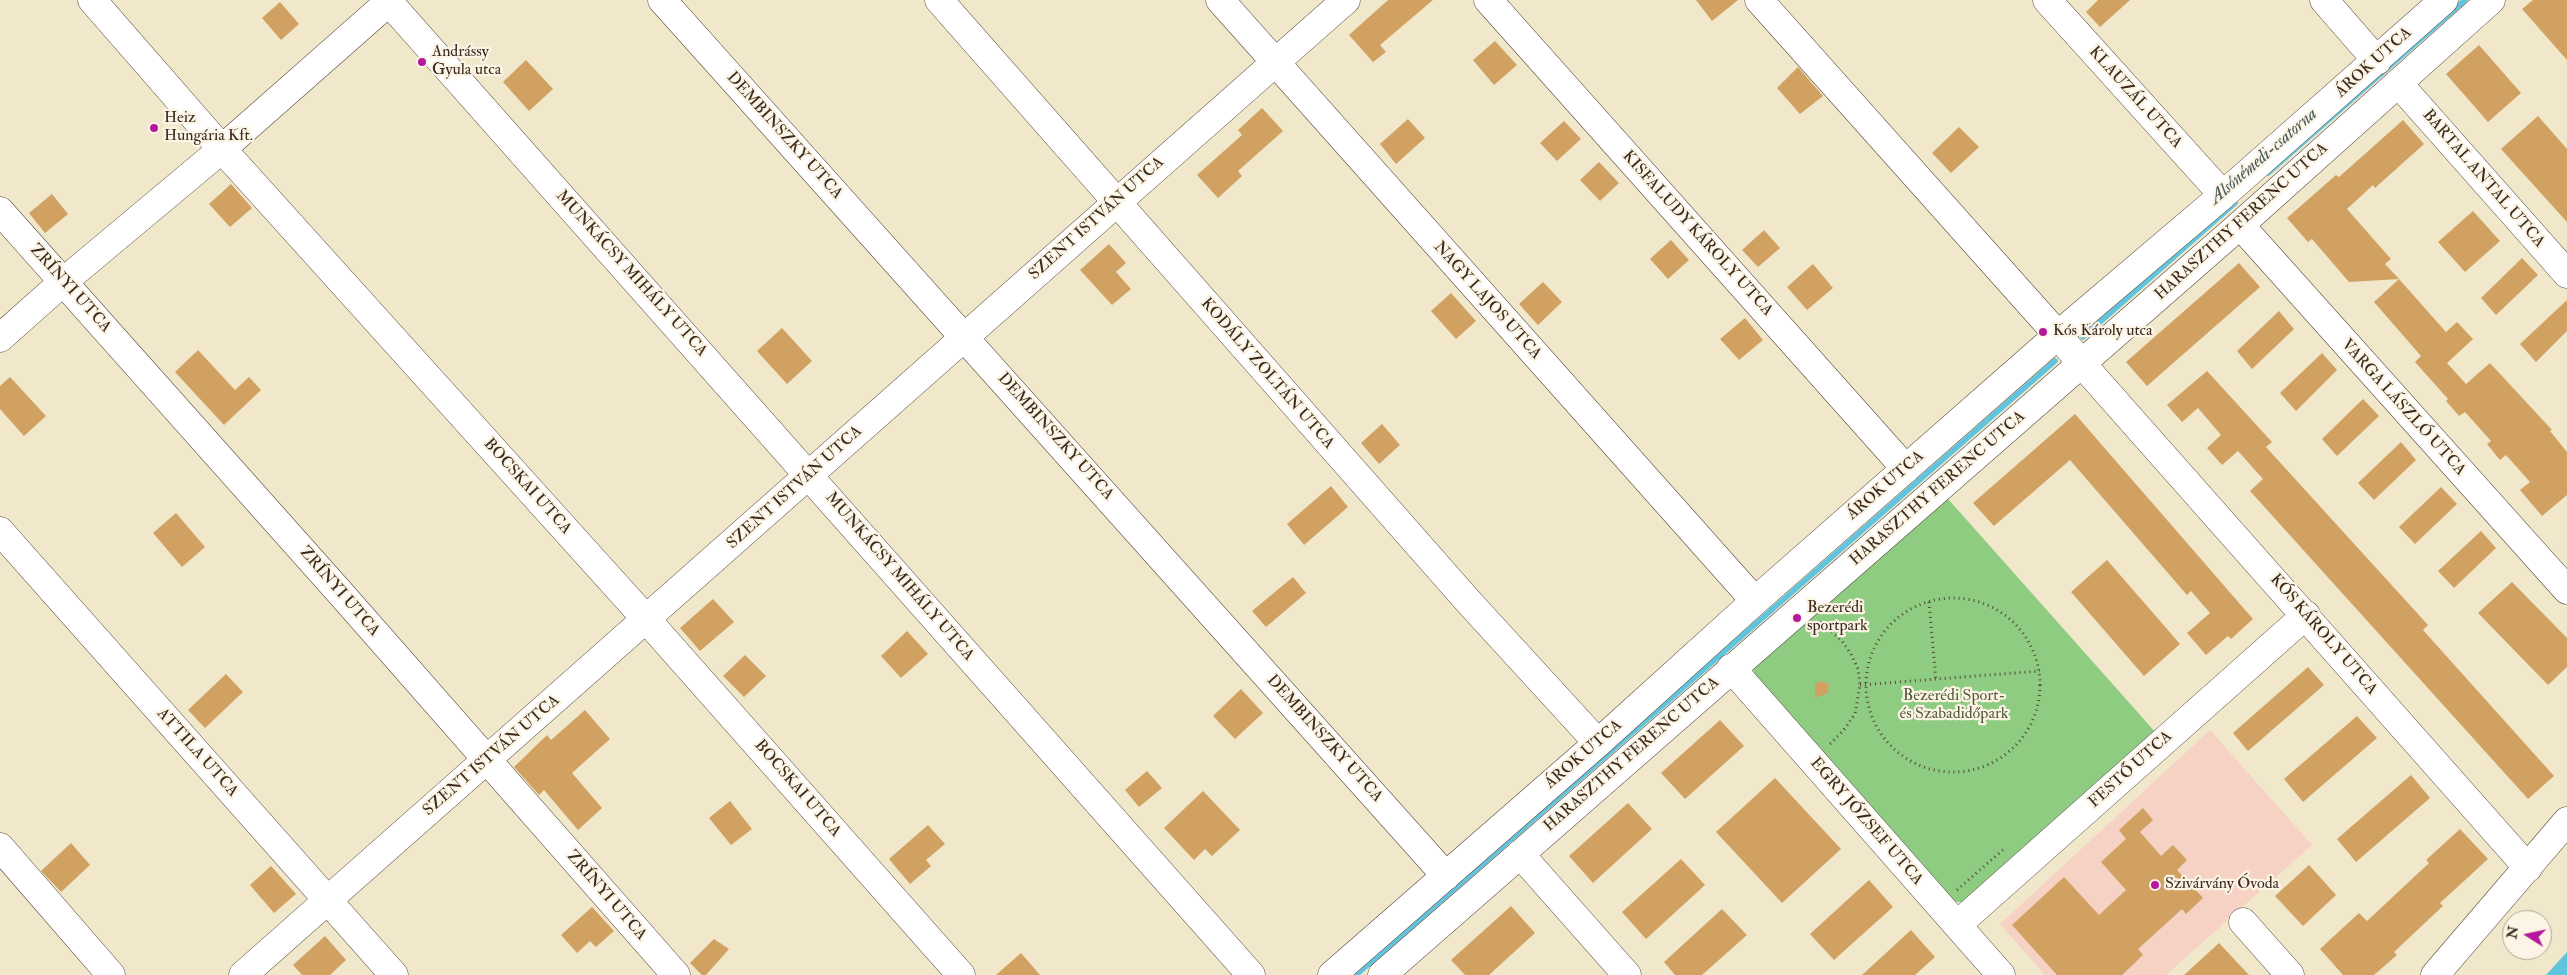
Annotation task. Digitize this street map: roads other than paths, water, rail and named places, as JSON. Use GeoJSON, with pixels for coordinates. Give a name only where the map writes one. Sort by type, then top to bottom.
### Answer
{"type":"FeatureCollection","features":[{"type":"Feature","properties":{"kind":"street","name":"BOCSKAI UTCA"},"geometry":{"type":"LineString","coordinates":[[92,0],[222,149],[647,620],[961,975]]}},
{"type":"Feature","properties":{"kind":"street","name":"DEMBINSZKY UTCA"},"geometry":{"type":"LineString","coordinates":[[662,0],[965,336],[1446,876]]}},
{"type":"Feature","properties":{"kind":"street","name":"KODÁLY ZOLTÁN UTCA"},"geometry":{"type":"LineString","coordinates":[[940,0],[1115,202],[1467,600],[1598,744]]}},
{"type":"Feature","properties":{"kind":"street","name":"NAGY LAJOS UTCA"},"geometry":{"type":"LineString","coordinates":[[1220,0],[1755,601]]}},
{"type":"Feature","properties":{"kind":"street","name":"SZENT ISTVÁN UTCA"},"geometry":{"type":"LineString","coordinates":[[243,975],[647,620],[1115,202],[1346,0]]}},
{"type":"Feature","properties":{"kind":"street","name":"KISFALUDY KÁROLY UTCA"},"geometry":{"type":"LineString","coordinates":[[1488,0],[1906,469]]}},
{"type":"Feature","properties":{"kind":"street","name":"KÓS KÁROLY UTCA"},"geometry":{"type":"LineString","coordinates":[[1759,0],[2058,335],[2528,868]]}},
{"type":"Feature","properties":{"kind":"street","name":"KLAUZÁL UTCA"},"geometry":{"type":"LineString","coordinates":[[2047,0],[2223,195]]}},
{"type":"Feature","properties":{"kind":"street"},"geometry":{"type":"LineString","coordinates":[[2324,0],[2378,61]]}},
{"type":"Feature","properties":{"kind":"street","name":"ÁROK UTCA"},"geometry":{"type":"LineString","coordinates":[[1332,975],[1598,744],[1755,601],[2058,335],[2378,61],[2444,0]]}},
{"type":"Feature","properties":{"kind":"street","name":"HARASZTHY FERENC UTCA"},"geometry":{"type":"LineString","coordinates":[[1382,975],[1731,668],[2082,364],[2491,0]]}},
{"type":"Feature","properties":{"kind":"street"},"geometry":{"type":"LineString","coordinates":[[0,338],[63,282],[222,149],[389,1]]}},
{"type":"Feature","properties":{"kind":"street","name":"MUNKÁCSY MIHÁLY UTCA"},"geometry":{"type":"LineString","coordinates":[[389,1],[810,474],[890,570],[1251,975]]}},
{"type":"Feature","properties":{"kind":"street","name":"BARTAL ANTAL UTCA"},"geometry":{"type":"LineString","coordinates":[[2398,83],[2567,274]]}},
{"type":"Feature","properties":{"kind":"street","name":"ZRÍNYI UTCA"},"geometry":{"type":"LineString","coordinates":[[0,211],[676,975]]}},
{"type":"Feature","properties":{"kind":"street","name":"VARGA LÁSZLÓ UTCA"},"geometry":{"type":"LineString","coordinates":[[2240,225],[2567,590]]}},
{"type":"Feature","properties":{"kind":"street","name":"ATTILA UTCA"},"geometry":{"type":"LineString","coordinates":[[0,531],[394,975]]}},
{"type":"Feature","properties":{"kind":"street","name":"FESTŐ UTCA"},"geometry":{"type":"LineString","coordinates":[[1948,915],[2306,615]]}},
{"type":"Feature","properties":{"kind":"street","name":"EGRY JÓZSEF UTCA"},"geometry":{"type":"LineString","coordinates":[[1731,668],[2001,975]]}},
{"type":"Feature","properties":{"kind":"street"},"geometry":{"type":"LineString","coordinates":[[2434,975],[2567,821]]}},
{"type":"Feature","properties":{"kind":"street"},"geometry":{"type":"LineString","coordinates":[[0,847],[111,975]]}},
{"type":"Feature","properties":{"kind":"street"},"geometry":{"type":"LineString","coordinates":[[1520,854],[1627,975]]}},
{"type":"Feature","properties":{"kind":"street"},"geometry":{"type":"LineString","coordinates":[[2243,922],[2290,975]]}},
{"type":"Feature","properties":{"kind":"water"},"geometry":{"type":"Polygon","coordinates":[[[2567,952],[2567,975],[2546,975],[2567,952]]]}},
{"type":"Feature","properties":{"kind":"waterway","name":"Alsónémedi-csatorna"},"geometry":{"type":"LineString","coordinates":[[2268,173],[2465,0]]}},
{"type":"Feature","properties":{"kind":"waterway","name":"Alsónémedi-csatorna"},"geometry":{"type":"LineString","coordinates":[[2083,337],[2235,203]]}},
{"type":"Feature","properties":{"kind":"waterway"},"geometry":{"type":"LineString","coordinates":[[1356,975],[2055,361]]}},
{"type":"Feature","properties":{"kind":"place","name":"Andrássy Gyula utca"},"geometry":{"type":"Point","coordinates":[422,62]}},
{"type":"Feature","properties":{"kind":"place","name":"Heiz Hungária Kft."},"geometry":{"type":"Point","coordinates":[154,128]}},
{"type":"Feature","properties":{"kind":"place","name":"Kós Károly utca"},"geometry":{"type":"Point","coordinates":[2043,332]}},
{"type":"Feature","properties":{"kind":"place","name":"Bezerédi sportpark"},"geometry":{"type":"Point","coordinates":[1797,618]}},
{"type":"Feature","properties":{"kind":"place","name":"Szivárvány Óvoda"},"geometry":{"type":"Point","coordinates":[2155,885]}},
{"type":"Feature","properties":{"kind":"park label","name":"Bezerédi Sport- és Szabadidőpark"},"geometry":{"type":"Point","coordinates":[1954,706]}}]}
